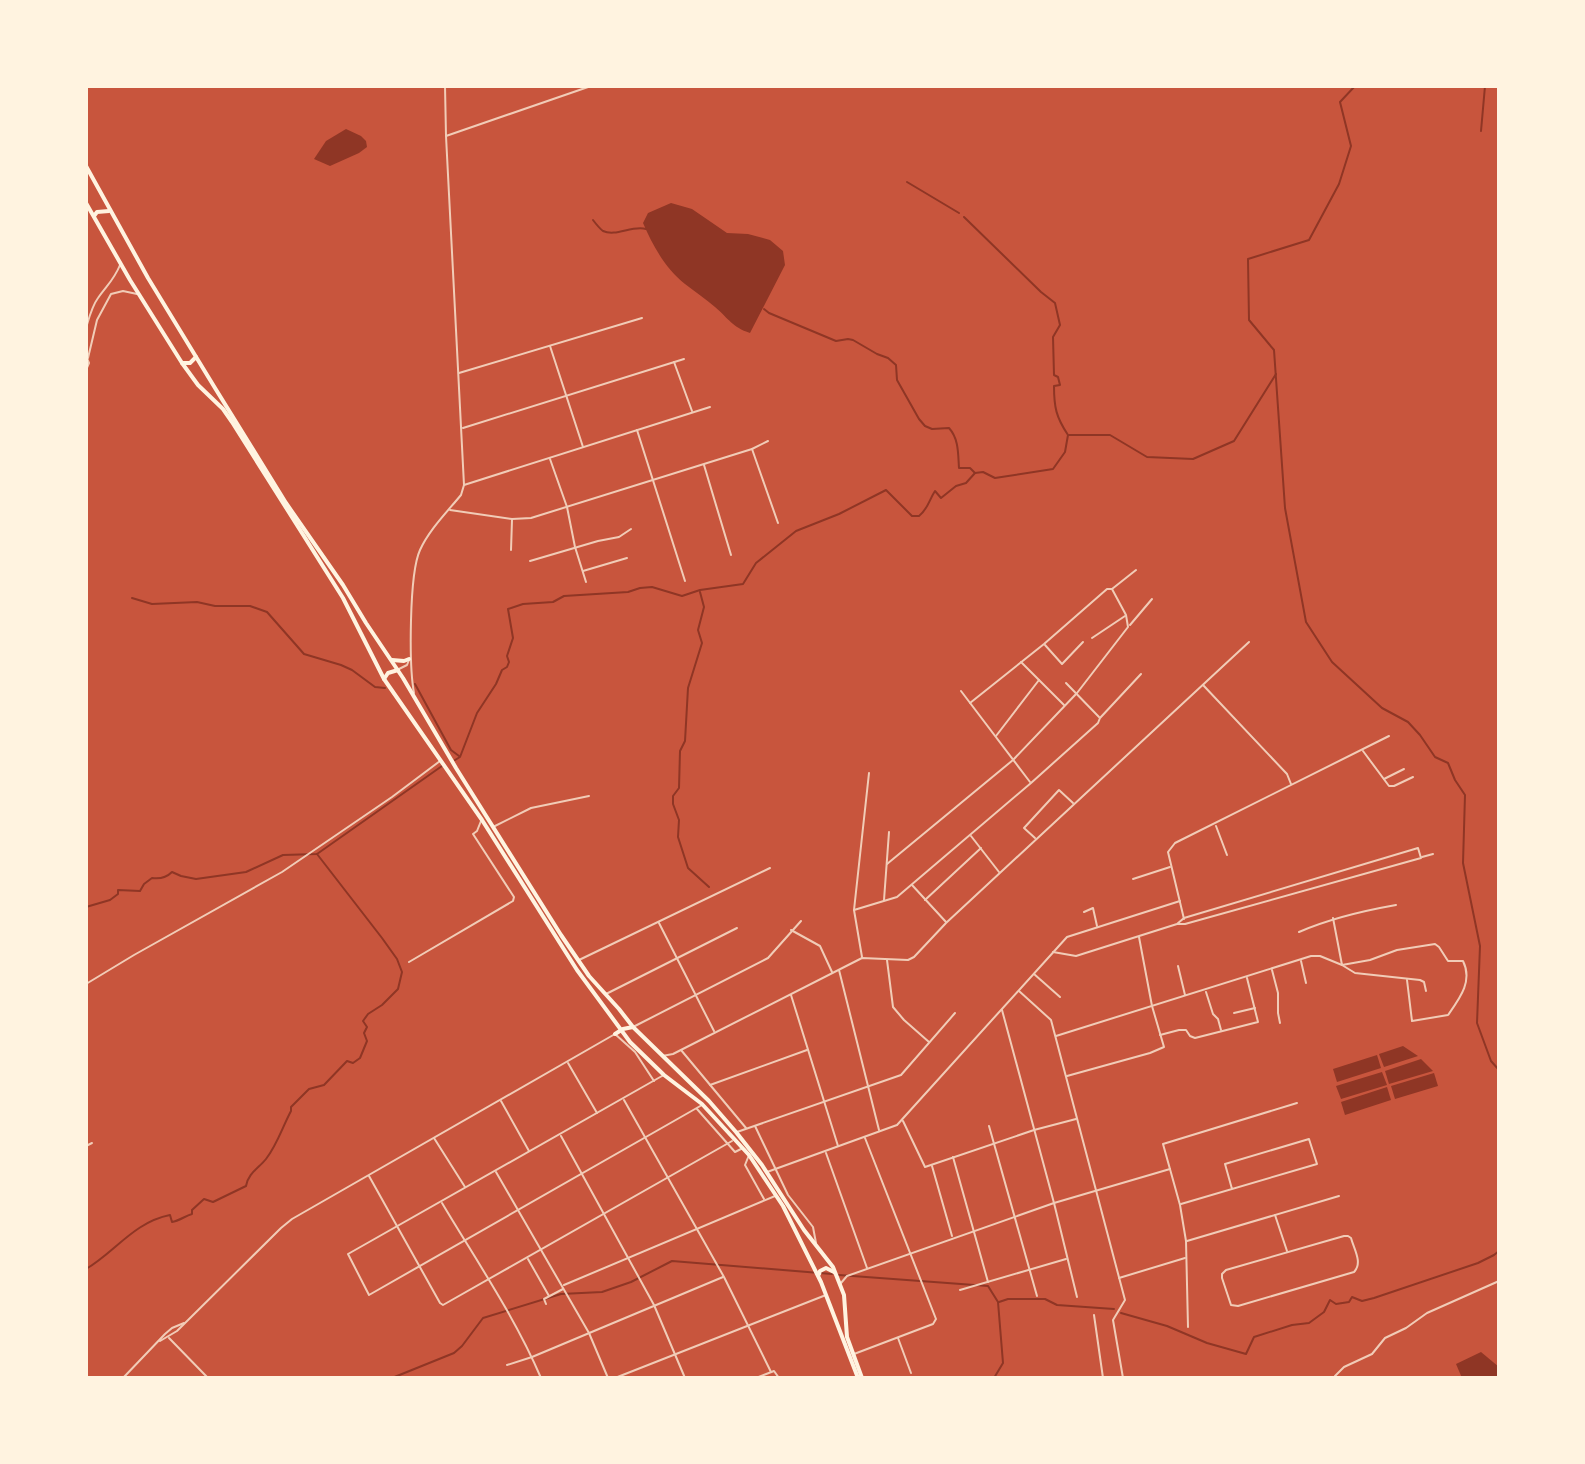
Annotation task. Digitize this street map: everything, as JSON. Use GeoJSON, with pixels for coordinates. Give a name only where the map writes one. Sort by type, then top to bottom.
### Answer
{"type":"FeatureCollection","features":[{"type":"Feature","properties":{"kind":"highway"},"geometry":{"type":"LineString","coordinates":[[86,166],[154,289],[286,503],[398,670],[578,961],[619,1009],[630,1042],[736,1136],[776,1195],[832,1299],[860,1378]]}},
{"type":"Feature","properties":{"kind":"highway"},"geometry":{"type":"LineString","coordinates":[[86,203],[182,363],[232,422],[343,598],[384,679],[482,820],[577,970],[617,1024],[661,1055],[709,1101],[767,1172],[836,1273],[844,1295],[847,1337],[860,1378]]}},
{"type":"Feature","properties":{"kind":"highway"},"geometry":{"type":"LineString","coordinates":[[94,217],[97,212],[109,211]]}},
{"type":"Feature","properties":{"kind":"highway"},"geometry":{"type":"LineString","coordinates":[[182,363],[190,363],[196,357]]}},
{"type":"Feature","properties":{"kind":"highway"},"geometry":{"type":"LineString","coordinates":[[390,659],[404,661],[410,657]]}},
{"type":"Feature","properties":{"kind":"highway"},"geometry":{"type":"LineString","coordinates":[[384,679],[388,673],[398,670]]}},
{"type":"Feature","properties":{"kind":"highway"},"geometry":{"type":"LineString","coordinates":[[411,718],[418,717],[422,711]]}},
{"type":"Feature","properties":{"kind":"highway"},"geometry":{"type":"LineString","coordinates":[[664,1075],[671,1064]]}},
{"type":"Feature","properties":{"kind":"highway"},"geometry":{"type":"LineString","coordinates":[[819,1276],[820,1271],[826,1268],[836,1273]]}},
{"type":"Feature","properties":{"kind":"highway"},"geometry":{"type":"LineString","coordinates":[[832,1299],[844,1295]]}},
{"type":"Feature","properties":{"kind":"street"},"geometry":{"type":"LineString","coordinates":[[415,698],[410,657],[417,560],[424,544],[461,495],[464,485],[445,86]]}},
{"type":"Feature","properties":{"kind":"street"},"geometry":{"type":"LineString","coordinates":[[446,136],[589,86]]}},
{"type":"Feature","properties":{"kind":"street"},"geometry":{"type":"LineString","coordinates":[[86,328],[98,298],[115,279],[121,264]]}},
{"type":"Feature","properties":{"kind":"street"},"geometry":{"type":"LineString","coordinates":[[86,370],[97,320],[111,294],[123,291],[141,295]]}},
{"type":"Feature","properties":{"kind":"street"},"geometry":{"type":"LineString","coordinates":[[459,373],[642,318]]}},
{"type":"Feature","properties":{"kind":"street"},"geometry":{"type":"LineString","coordinates":[[550,345],[583,447]]}},
{"type":"Feature","properties":{"kind":"street"},"geometry":{"type":"LineString","coordinates":[[462,429],[684,359]]}},
{"type":"Feature","properties":{"kind":"street"},"geometry":{"type":"LineString","coordinates":[[674,362],[693,413]]}},
{"type":"Feature","properties":{"kind":"street"},"geometry":{"type":"LineString","coordinates":[[464,485],[710,407]]}},
{"type":"Feature","properties":{"kind":"street"},"geometry":{"type":"LineString","coordinates":[[637,430],[685,581]]}},
{"type":"Feature","properties":{"kind":"street"},"geometry":{"type":"LineString","coordinates":[[449,510],[512,519],[531,518],[752,449],[768,441]]}},
{"type":"Feature","properties":{"kind":"street"},"geometry":{"type":"LineString","coordinates":[[752,449],[778,523]]}},
{"type":"Feature","properties":{"kind":"street"},"geometry":{"type":"LineString","coordinates":[[549,458],[567,507],[586,582]]}},
{"type":"Feature","properties":{"kind":"street"},"geometry":{"type":"LineString","coordinates":[[704,464],[731,555]]}},
{"type":"Feature","properties":{"kind":"street"},"geometry":{"type":"LineString","coordinates":[[511,550],[512,519]]}},
{"type":"Feature","properties":{"kind":"street"},"geometry":{"type":"LineString","coordinates":[[530,561],[619,537],[631,529]]}},
{"type":"Feature","properties":{"kind":"street"},"geometry":{"type":"LineString","coordinates":[[583,571],[627,558]]}},
{"type":"Feature","properties":{"kind":"street"},"geometry":{"type":"LineString","coordinates":[[970,703],[1107,589],[1112,589],[1136,570]]}},
{"type":"Feature","properties":{"kind":"street"},"geometry":{"type":"LineString","coordinates":[[1112,589],[1126,615],[1128,627]]}},
{"type":"Feature","properties":{"kind":"street"},"geometry":{"type":"LineString","coordinates":[[887,864],[1013,760],[1077,693],[1152,599]]}},
{"type":"Feature","properties":{"kind":"street"},"geometry":{"type":"LineString","coordinates":[[1092,638],[1126,615]]}},
{"type":"Feature","properties":{"kind":"street"},"geometry":{"type":"LineString","coordinates":[[1044,644],[1062,664],[1083,642]]}},
{"type":"Feature","properties":{"kind":"street"},"geometry":{"type":"LineString","coordinates":[[661,1055],[673,1054],[862,958],[908,960],[914,957],[946,923],[1249,642]]}},
{"type":"Feature","properties":{"kind":"street"},"geometry":{"type":"LineString","coordinates":[[398,670],[407,665],[410,657]]}},
{"type":"Feature","properties":{"kind":"street"},"geometry":{"type":"LineString","coordinates":[[1021,662],[1065,706]]}},
{"type":"Feature","properties":{"kind":"street"},"geometry":{"type":"LineString","coordinates":[[854,910],[897,897],[1098,723],[1141,674]]}},
{"type":"Feature","properties":{"kind":"street"},"geometry":{"type":"LineString","coordinates":[[995,736],[1039,680]]}},
{"type":"Feature","properties":{"kind":"street"},"geometry":{"type":"LineString","coordinates":[[1066,683],[1100,718]]}},
{"type":"Feature","properties":{"kind":"street"},"geometry":{"type":"LineString","coordinates":[[1203,685],[1287,774],[1291,786]]}},
{"type":"Feature","properties":{"kind":"street"},"geometry":{"type":"LineString","coordinates":[[961,691],[1031,783]]}},
{"type":"Feature","properties":{"kind":"street"},"geometry":{"type":"LineString","coordinates":[[1185,924],[1168,852],[1170,847],[1389,736]]}},
{"type":"Feature","properties":{"kind":"street"},"geometry":{"type":"LineString","coordinates":[[1363,750],[1391,787],[1413,777]]}},
{"type":"Feature","properties":{"kind":"street"},"geometry":{"type":"LineString","coordinates":[[86,984],[282,872],[441,760]]}},
{"type":"Feature","properties":{"kind":"street"},"geometry":{"type":"LineString","coordinates":[[1384,779],[1404,769]]}},
{"type":"Feature","properties":{"kind":"street"},"geometry":{"type":"LineString","coordinates":[[862,958],[854,910],[869,773]]}},
{"type":"Feature","properties":{"kind":"street"},"geometry":{"type":"LineString","coordinates":[[1036,839],[1024,828],[1059,790],[1073,804]]}},
{"type":"Feature","properties":{"kind":"street"},"geometry":{"type":"LineString","coordinates":[[493,827],[531,808],[589,796]]}},
{"type":"Feature","properties":{"kind":"street"},"geometry":{"type":"LineString","coordinates":[[475,832],[482,820]]}},
{"type":"Feature","properties":{"kind":"street"},"geometry":{"type":"LineString","coordinates":[[1215,824],[1227,855]]}},
{"type":"Feature","properties":{"kind":"street"},"geometry":{"type":"LineString","coordinates":[[475,832],[490,833]]}},
{"type":"Feature","properties":{"kind":"street"},"geometry":{"type":"LineString","coordinates":[[409,962],[513,901],[514,897],[475,832]]}},
{"type":"Feature","properties":{"kind":"street"},"geometry":{"type":"LineString","coordinates":[[884,901],[889,832]]}},
{"type":"Feature","properties":{"kind":"street"},"geometry":{"type":"LineString","coordinates":[[970,834],[1000,873]]}},
{"type":"Feature","properties":{"kind":"street"},"geometry":{"type":"LineString","coordinates":[[925,900],[981,848]]}},
{"type":"Feature","properties":{"kind":"street"},"geometry":{"type":"LineString","coordinates":[[1177,924],[1184,918],[1418,848],[1421,858]]}},
{"type":"Feature","properties":{"kind":"street"},"geometry":{"type":"LineString","coordinates":[[1053,952],[1076,956],[1177,924],[1433,854]]}},
{"type":"Feature","properties":{"kind":"street"},"geometry":{"type":"LineString","coordinates":[[1372,862],[1375,870]]}},
{"type":"Feature","properties":{"kind":"street"},"geometry":{"type":"LineString","coordinates":[[1133,879],[1172,866]]}},
{"type":"Feature","properties":{"kind":"street"},"geometry":{"type":"LineString","coordinates":[[578,961],[770,868]]}},
{"type":"Feature","properties":{"kind":"street"},"geometry":{"type":"LineString","coordinates":[[911,884],[946,923]]}},
{"type":"Feature","properties":{"kind":"street"},"geometry":{"type":"LineString","coordinates":[[1277,891],[1278,898]]}},
{"type":"Feature","properties":{"kind":"street"},"geometry":{"type":"LineString","coordinates":[[767,1172],[897,1125],[1067,937],[1180,901]]}},
{"type":"Feature","properties":{"kind":"street"},"geometry":{"type":"LineString","coordinates":[[1299,932],[1333,918],[1396,905]]}},
{"type":"Feature","properties":{"kind":"street"},"geometry":{"type":"LineString","coordinates":[[1084,912],[1093,908],[1097,927]]}},
{"type":"Feature","properties":{"kind":"street"},"geometry":{"type":"LineString","coordinates":[[1333,918],[1342,965]]}},
{"type":"Feature","properties":{"kind":"street"},"geometry":{"type":"LineString","coordinates":[[123,1378],[160,1341],[176,1333],[284,1225],[567,1061],[768,958],[801,921]]}},
{"type":"Feature","properties":{"kind":"street"},"geometry":{"type":"LineString","coordinates":[[658,922],[715,1033]]}},
{"type":"Feature","properties":{"kind":"street"},"geometry":{"type":"LineString","coordinates":[[605,995],[737,928]]}},
{"type":"Feature","properties":{"kind":"street"},"geometry":{"type":"LineString","coordinates":[[791,930],[820,946],[832,974]]}},
{"type":"Feature","properties":{"kind":"street"},"geometry":{"type":"LineString","coordinates":[[1065,1077],[1164,1047],[1152,1006],[1139,936]]}},
{"type":"Feature","properties":{"kind":"street"},"geometry":{"type":"LineString","coordinates":[[1342,965],[1370,960],[1397,950],[1435,944],[1448,961],[1465,962],[1468,974],[1462,995],[1448,1015],[1412,1021],[1407,979]]}},
{"type":"Feature","properties":{"kind":"street"},"geometry":{"type":"LineString","coordinates":[[1055,1037],[1311,956],[1320,956],[1355,973],[1423,981],[1426,991]]}},
{"type":"Feature","properties":{"kind":"street"},"geometry":{"type":"LineString","coordinates":[[887,959],[893,1007],[930,1043]]}},
{"type":"Feature","properties":{"kind":"street"},"geometry":{"type":"LineString","coordinates":[[1301,960],[1306,983]]}},
{"type":"Feature","properties":{"kind":"street"},"geometry":{"type":"LineString","coordinates":[[1178,966],[1185,996]]}},
{"type":"Feature","properties":{"kind":"street"},"geometry":{"type":"LineString","coordinates":[[1271,969],[1278,993],[1280,1023]]}},
{"type":"Feature","properties":{"kind":"street"},"geometry":{"type":"LineString","coordinates":[[839,970],[880,1132]]}},
{"type":"Feature","properties":{"kind":"street"},"geometry":{"type":"LineString","coordinates":[[1033,974],[1060,997]]}},
{"type":"Feature","properties":{"kind":"street"},"geometry":{"type":"LineString","coordinates":[[1160,1035],[1186,1030],[1195,1038],[1258,1022],[1246,977]]}},
{"type":"Feature","properties":{"kind":"street"},"geometry":{"type":"LineString","coordinates":[[1018,990],[1051,1020],[1125,1300],[1113,1320],[1123,1378]]}},
{"type":"Feature","properties":{"kind":"street"},"geometry":{"type":"LineString","coordinates":[[1205,990],[1221,1031]]}},
{"type":"Feature","properties":{"kind":"street"},"geometry":{"type":"LineString","coordinates":[[791,994],[838,1147]]}},
{"type":"Feature","properties":{"kind":"street"},"geometry":{"type":"LineString","coordinates":[[1234,1013],[1255,1008]]}},
{"type":"Feature","properties":{"kind":"street"},"geometry":{"type":"LineString","coordinates":[[1001,1009],[1077,1297]]}},
{"type":"Feature","properties":{"kind":"street"},"geometry":{"type":"LineString","coordinates":[[369,1175],[443,1305],[669,1178],[747,1129],[901,1075],[955,1013]]}},
{"type":"Feature","properties":{"kind":"street"},"geometry":{"type":"LineString","coordinates":[[625,1031],[620,1037],[635,1052],[654,1081]]}},
{"type":"Feature","properties":{"kind":"street"},"geometry":{"type":"LineString","coordinates":[[681,1050],[747,1129]]}},
{"type":"Feature","properties":{"kind":"street"},"geometry":{"type":"LineString","coordinates":[[710,1085],[808,1050]]}},
{"type":"Feature","properties":{"kind":"street"},"geometry":{"type":"LineString","coordinates":[[671,1064],[673,1054]]}},
{"type":"Feature","properties":{"kind":"street"},"geometry":{"type":"LineString","coordinates":[[567,1061],[597,1114]]}},
{"type":"Feature","properties":{"kind":"street"},"geometry":{"type":"LineString","coordinates":[[654,1081],[656,1068]]}},
{"type":"Feature","properties":{"kind":"street"},"geometry":{"type":"LineString","coordinates":[[664,1075],[348,1254],[369,1295],[702,1104]]}},
{"type":"Feature","properties":{"kind":"street"},"geometry":{"type":"LineString","coordinates":[[500,1099],[530,1152]]}},
{"type":"Feature","properties":{"kind":"street"},"geometry":{"type":"LineString","coordinates":[[624,1099],[698,1229],[772,1372],[779,1378]]}},
{"type":"Feature","properties":{"kind":"street"},"geometry":{"type":"LineString","coordinates":[[1188,1327],[1186,1241],[1180,1205],[1163,1144],[1297,1103]]}},
{"type":"Feature","properties":{"kind":"street"},"geometry":{"type":"LineString","coordinates":[[696,1108],[735,1152],[743,1148]]}},
{"type":"Feature","properties":{"kind":"street"},"geometry":{"type":"LineString","coordinates":[[902,1120],[925,1167],[1076,1119]]}},
{"type":"Feature","properties":{"kind":"street"},"geometry":{"type":"LineString","coordinates":[[755,1126],[788,1195],[815,1231],[817,1248]]}},
{"type":"Feature","properties":{"kind":"street"},"geometry":{"type":"LineString","coordinates":[[989,1126],[1037,1296]]}},
{"type":"Feature","properties":{"kind":"street"},"geometry":{"type":"LineString","coordinates":[[561,1135],[654,1305],[685,1378]]}},
{"type":"Feature","properties":{"kind":"street"},"geometry":{"type":"LineString","coordinates":[[433,1137],[466,1188]]}},
{"type":"Feature","properties":{"kind":"street"},"geometry":{"type":"LineString","coordinates":[[853,1354],[936,1322],[865,1137]]}},
{"type":"Feature","properties":{"kind":"street"},"geometry":{"type":"LineString","coordinates":[[1180,1205],[1317,1164],[1309,1139],[1225,1164],[1232,1189]]}},
{"type":"Feature","properties":{"kind":"street"},"geometry":{"type":"LineString","coordinates":[[86,1146],[92,1143]]}},
{"type":"Feature","properties":{"kind":"street"},"geometry":{"type":"LineString","coordinates":[[826,1151],[868,1269]]}},
{"type":"Feature","properties":{"kind":"street"},"geometry":{"type":"LineString","coordinates":[[749,1155],[745,1165],[765,1200]]}},
{"type":"Feature","properties":{"kind":"street"},"geometry":{"type":"LineString","coordinates":[[953,1157],[988,1282]]}},
{"type":"Feature","properties":{"kind":"street"},"geometry":{"type":"LineString","coordinates":[[931,1164],[952,1239]]}},
{"type":"Feature","properties":{"kind":"street"},"geometry":{"type":"LineString","coordinates":[[840,1284],[847,1276],[910,1253],[1054,1203],[1170,1169]]}},
{"type":"Feature","properties":{"kind":"street"},"geometry":{"type":"LineString","coordinates":[[496,1171],[589,1333],[608,1378]]}},
{"type":"Feature","properties":{"kind":"street"},"geometry":{"type":"LineString","coordinates":[[546,1304],[544,1299],[563,1287],[776,1195]]}},
{"type":"Feature","properties":{"kind":"street"},"geometry":{"type":"LineString","coordinates":[[1186,1241],[1339,1196]]}},
{"type":"Feature","properties":{"kind":"street"},"geometry":{"type":"LineString","coordinates":[[441,1202],[489,1280],[541,1378]]}},
{"type":"Feature","properties":{"kind":"street"},"geometry":{"type":"LineString","coordinates":[[1275,1215],[1287,1252]]}},
{"type":"Feature","properties":{"kind":"street"},"geometry":{"type":"LineString","coordinates":[[810,1238],[815,1231]]}},
{"type":"Feature","properties":{"kind":"street"},"geometry":{"type":"LineString","coordinates":[[1348,1236],[1359,1264],[1358,1269],[1238,1306],[1231,1305],[1222,1274],[1226,1270],[1287,1252],[1348,1236]]}},
{"type":"Feature","properties":{"kind":"street"},"geometry":{"type":"LineString","coordinates":[[527,1258],[549,1296]]}},
{"type":"Feature","properties":{"kind":"street"},"geometry":{"type":"LineString","coordinates":[[1119,1278],[1187,1258]]}},
{"type":"Feature","properties":{"kind":"street"},"geometry":{"type":"LineString","coordinates":[[960,1290],[1067,1259]]}},
{"type":"Feature","properties":{"kind":"street"},"geometry":{"type":"LineString","coordinates":[[836,1273],[847,1276]]}},
{"type":"Feature","properties":{"kind":"street"},"geometry":{"type":"LineString","coordinates":[[507,1365],[724,1277]]}},
{"type":"Feature","properties":{"kind":"street"},"geometry":{"type":"LineString","coordinates":[[1335,1378],[1344,1367],[1372,1354],[1388,1336],[1427,1313],[1499,1281]]}},
{"type":"Feature","properties":{"kind":"street"},"geometry":{"type":"LineString","coordinates":[[615,1378],[748,1325],[832,1299]]}},
{"type":"Feature","properties":{"kind":"street"},"geometry":{"type":"LineString","coordinates":[[1094,1315],[1103,1378]]}},
{"type":"Feature","properties":{"kind":"street"},"geometry":{"type":"LineString","coordinates":[[167,1336],[208,1378]]}},
{"type":"Feature","properties":{"kind":"street"},"geometry":{"type":"LineString","coordinates":[[898,1338],[911,1373]]}},
{"type":"Feature","properties":{"kind":"street"},"geometry":{"type":"LineString","coordinates":[[756,1378],[772,1372]]}},
{"type":"Feature","properties":{"kind":"shaded area"},"geometry":{"type":"Polygon","coordinates":[[[346,129],[361,136],[367,147],[330,166],[314,159],[326,141],[346,129]]]}},
{"type":"Feature","properties":{"kind":"shaded area"},"geometry":{"type":"Polygon","coordinates":[[[671,203],[692,209],[727,233],[770,240],[783,251],[785,265],[750,333],[735,325],[678,278],[655,248],[643,223],[648,213],[671,203]]]}},
{"type":"Feature","properties":{"kind":"shaded area"},"geometry":{"type":"Polygon","coordinates":[[[1403,1046],[1418,1056],[1384,1067],[1379,1054],[1403,1046]]]}},
{"type":"Feature","properties":{"kind":"shaded area"},"geometry":{"type":"Polygon","coordinates":[[[1377,1055],[1381,1068],[1337,1082],[1333,1069],[1377,1055]]]}},
{"type":"Feature","properties":{"kind":"shaded area"},"geometry":{"type":"Polygon","coordinates":[[[1421,1059],[1433,1071],[1389,1084],[1385,1071],[1421,1059]]]}},
{"type":"Feature","properties":{"kind":"shaded area"},"geometry":{"type":"Polygon","coordinates":[[[1382,1072],[1387,1085],[1341,1099],[1336,1086],[1382,1072]]]}},
{"type":"Feature","properties":{"kind":"shaded area"},"geometry":{"type":"Polygon","coordinates":[[[1434,1073],[1438,1086],[1395,1099],[1391,1086],[1434,1073]]]}},
{"type":"Feature","properties":{"kind":"shaded area"},"geometry":{"type":"Polygon","coordinates":[[[1387,1087],[1391,1100],[1345,1115],[1341,1102],[1387,1087]]]}},
{"type":"Feature","properties":{"kind":"shaded area"},"geometry":{"type":"Polygon","coordinates":[[[1481,1352],[1499,1367],[1499,1378],[1462,1378],[1456,1364],[1481,1352]]]}},
{"type":"Feature","properties":{"kind":"waterway"},"geometry":{"type":"LineString","coordinates":[[1355,86],[1340,102],[1351,146],[1339,184],[1309,240],[1248,259],[1249,320],[1274,350],[1285,508],[1306,622],[1332,662],[1382,708],[1408,722],[1435,757],[1448,763],[1465,795],[1463,863],[1480,946],[1477,1023],[1491,1061],[1499,1070]]}},
{"type":"Feature","properties":{"kind":"waterway"},"geometry":{"type":"LineString","coordinates":[[1481,131],[1485,86]]}},
{"type":"Feature","properties":{"kind":"waterway"},"geometry":{"type":"LineString","coordinates":[[907,182],[959,213]]}},
{"type":"Feature","properties":{"kind":"waterway"},"geometry":{"type":"LineString","coordinates":[[455,760],[460,757],[477,713],[509,662],[507,656],[513,638],[508,609],[523,604],[553,602],[564,596],[628,592],[652,587],[682,596],[700,590],[743,584],[756,563],[796,531],[886,490],[912,516],[919,516],[935,491],[941,498],[956,486],[966,483],[975,473],[983,472],[995,478],[1053,469],[1065,452],[1068,435],[1058,417],[1054,400],[1054,386],[1060,385],[1058,377],[1054,375],[1053,337],[1060,325],[1055,303],[964,217]]}},
{"type":"Feature","properties":{"kind":"waterway"},"geometry":{"type":"LineString","coordinates":[[593,220],[608,232],[646,229]]}},
{"type":"Feature","properties":{"kind":"waterway"},"geometry":{"type":"LineString","coordinates":[[764,309],[836,341],[853,340],[888,358],[896,365],[897,380],[919,419],[932,429],[949,428],[956,442],[959,468],[970,468],[975,473]]}},
{"type":"Feature","properties":{"kind":"waterway"},"geometry":{"type":"LineString","coordinates":[[1069,435],[1110,435],[1147,457],[1193,459],[1234,441],[1276,374]]}},
{"type":"Feature","properties":{"kind":"waterway"},"geometry":{"type":"LineString","coordinates":[[700,592],[704,607],[698,630],[702,643],[688,688],[679,788],[673,796],[673,804],[679,820],[678,837],[688,868],[709,887]]}},
{"type":"Feature","properties":{"kind":"waterway"},"geometry":{"type":"LineString","coordinates":[[132,598],[152,604],[197,602],[215,606],[250,606],[267,612],[304,654],[341,665],[375,687],[385,688]]}},
{"type":"Feature","properties":{"kind":"waterway"},"geometry":{"type":"LineString","coordinates":[[415,684],[451,750],[459,756]]}},
{"type":"Feature","properties":{"kind":"waterway"},"geometry":{"type":"LineString","coordinates":[[86,907],[110,900],[118,894],[118,890],[140,891],[152,878],[172,872],[196,879],[246,872],[283,855],[317,854],[442,766]]}},
{"type":"Feature","properties":{"kind":"waterway"},"geometry":{"type":"LineString","coordinates":[[86,1269],[146,1224],[170,1215],[172,1222],[177,1221],[192,1214],[192,1210],[204,1199],[213,1202],[246,1186],[251,1174],[273,1148],[291,1107],[309,1089],[324,1085],[347,1061],[353,1063],[360,1058],[367,1041],[364,1033],[367,1027],[363,1021],[398,989],[402,972],[382,938],[317,854]]}},
{"type":"Feature","properties":{"kind":"waterway"},"geometry":{"type":"LineString","coordinates":[[1121,1313],[1246,1354],[1254,1337],[1309,1323],[1324,1312],[1330,1300],[1336,1304],[1349,1302],[1352,1297],[1362,1301],[1374,1298],[1478,1263],[1499,1251]]}},
{"type":"Feature","properties":{"kind":"waterway"},"geometry":{"type":"LineString","coordinates":[[392,1378],[454,1353],[483,1318],[561,1294],[602,1292],[631,1282],[672,1261],[832,1274]]}},
{"type":"Feature","properties":{"kind":"waterway"},"geometry":{"type":"LineString","coordinates":[[839,1275],[988,1286],[998,1302],[1003,1363],[994,1378]]}},
{"type":"Feature","properties":{"kind":"waterway"},"geometry":{"type":"LineString","coordinates":[[999,1302],[1008,1299],[1045,1299],[1057,1305],[1114,1309]]}}]}
